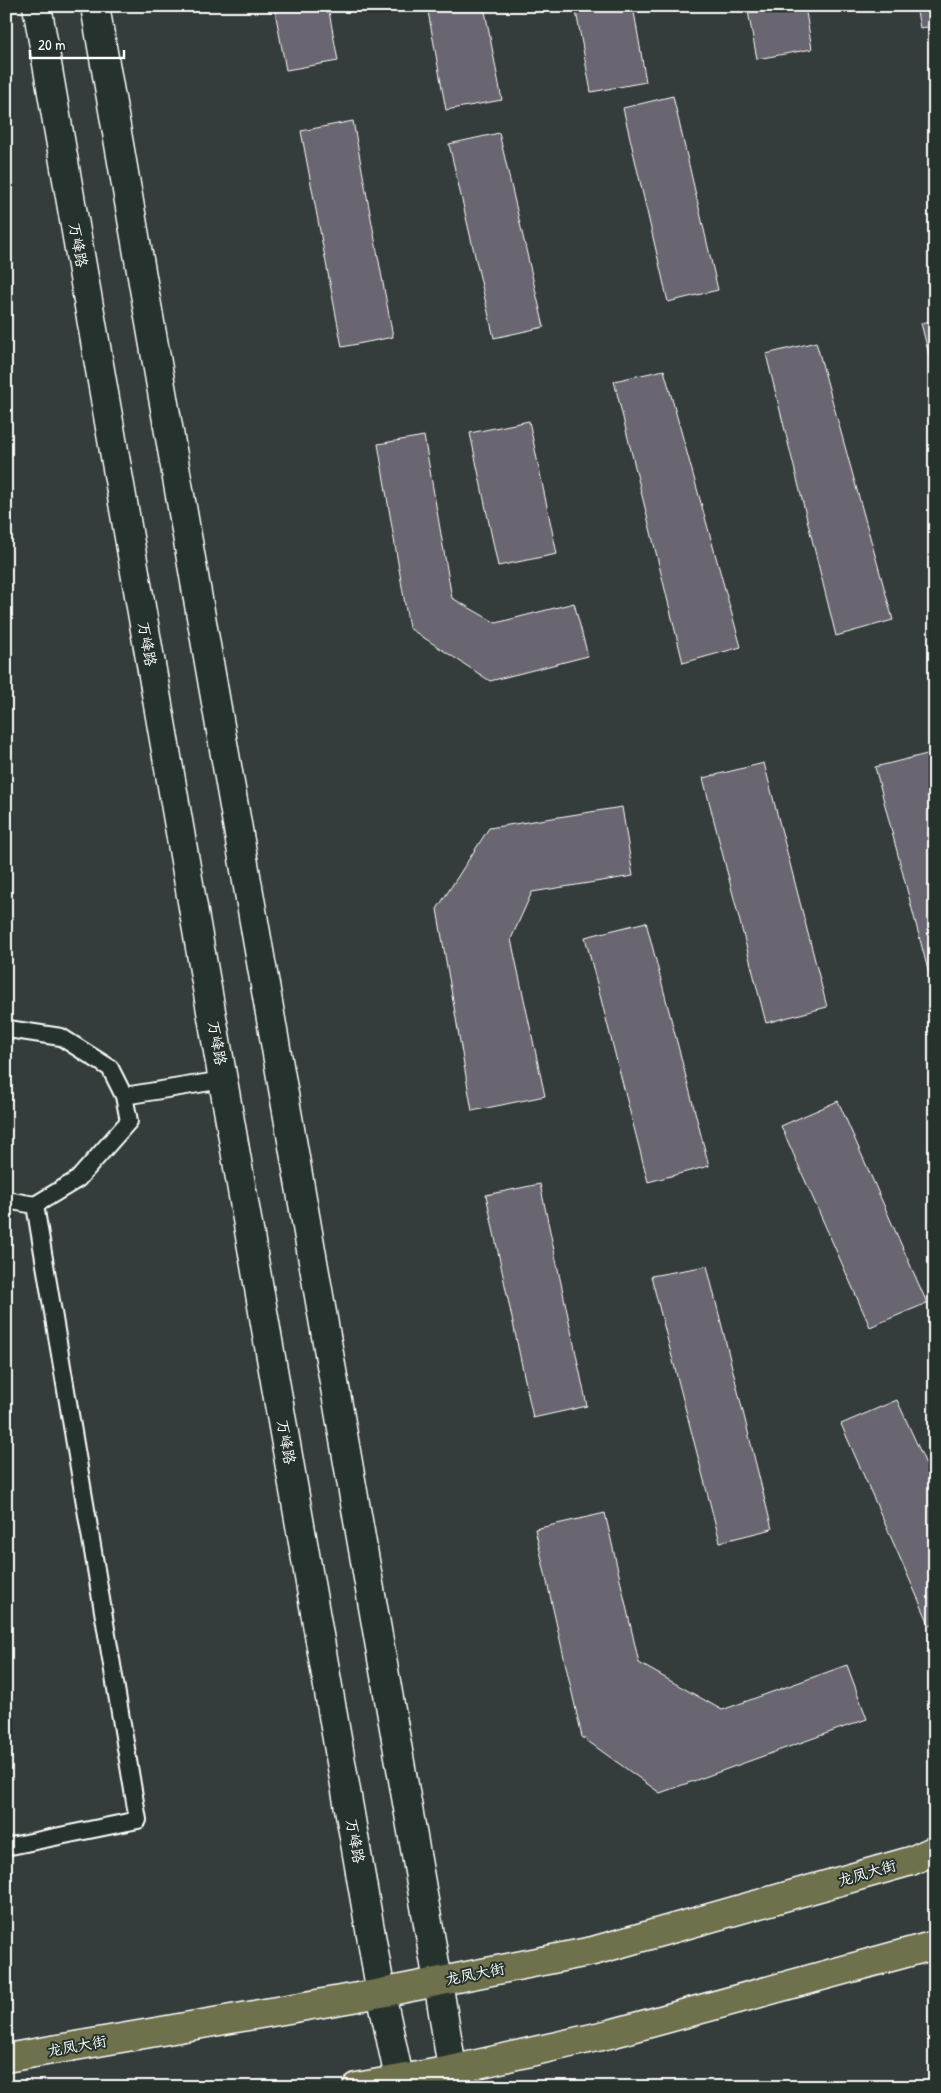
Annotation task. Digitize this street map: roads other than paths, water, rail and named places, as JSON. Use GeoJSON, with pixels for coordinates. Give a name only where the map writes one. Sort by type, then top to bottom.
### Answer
{"type":"FeatureCollection","features":[{"type":"Feature","properties":{"kind":"main road","name":"万峰路"},"geometry":{"type":"LineString","coordinates":[[37,6],[381,1993],[400,2083]]}},
{"type":"Feature","properties":{"kind":"main road"},"geometry":{"type":"LineString","coordinates":[[95,6],[438,1981],[453,2078]]}},
{"type":"Feature","properties":{"kind":"main road","name":"龙凤大街"},"geometry":{"type":"LineString","coordinates":[[6,2058],[381,1993],[593,1951],[911,1860],[935,1850]]}},
{"type":"Feature","properties":{"kind":"main road"},"geometry":{"type":"LineString","coordinates":[[357,2087],[453,2078],[935,1945]]}},
{"type":"Feature","properties":{"kind":"lane"},"geometry":{"type":"LineString","coordinates":[[6,1030],[61,1037],[110,1068],[124,1096],[129,1121],[78,1179],[35,1204],[6,1200]]}},
{"type":"Feature","properties":{"kind":"lane"},"geometry":{"type":"LineString","coordinates":[[124,1096],[223,1080]]}},
{"type":"Feature","properties":{"kind":"lane"},"geometry":{"type":"LineString","coordinates":[[6,1847],[138,1820],[35,1204]]}}]}
